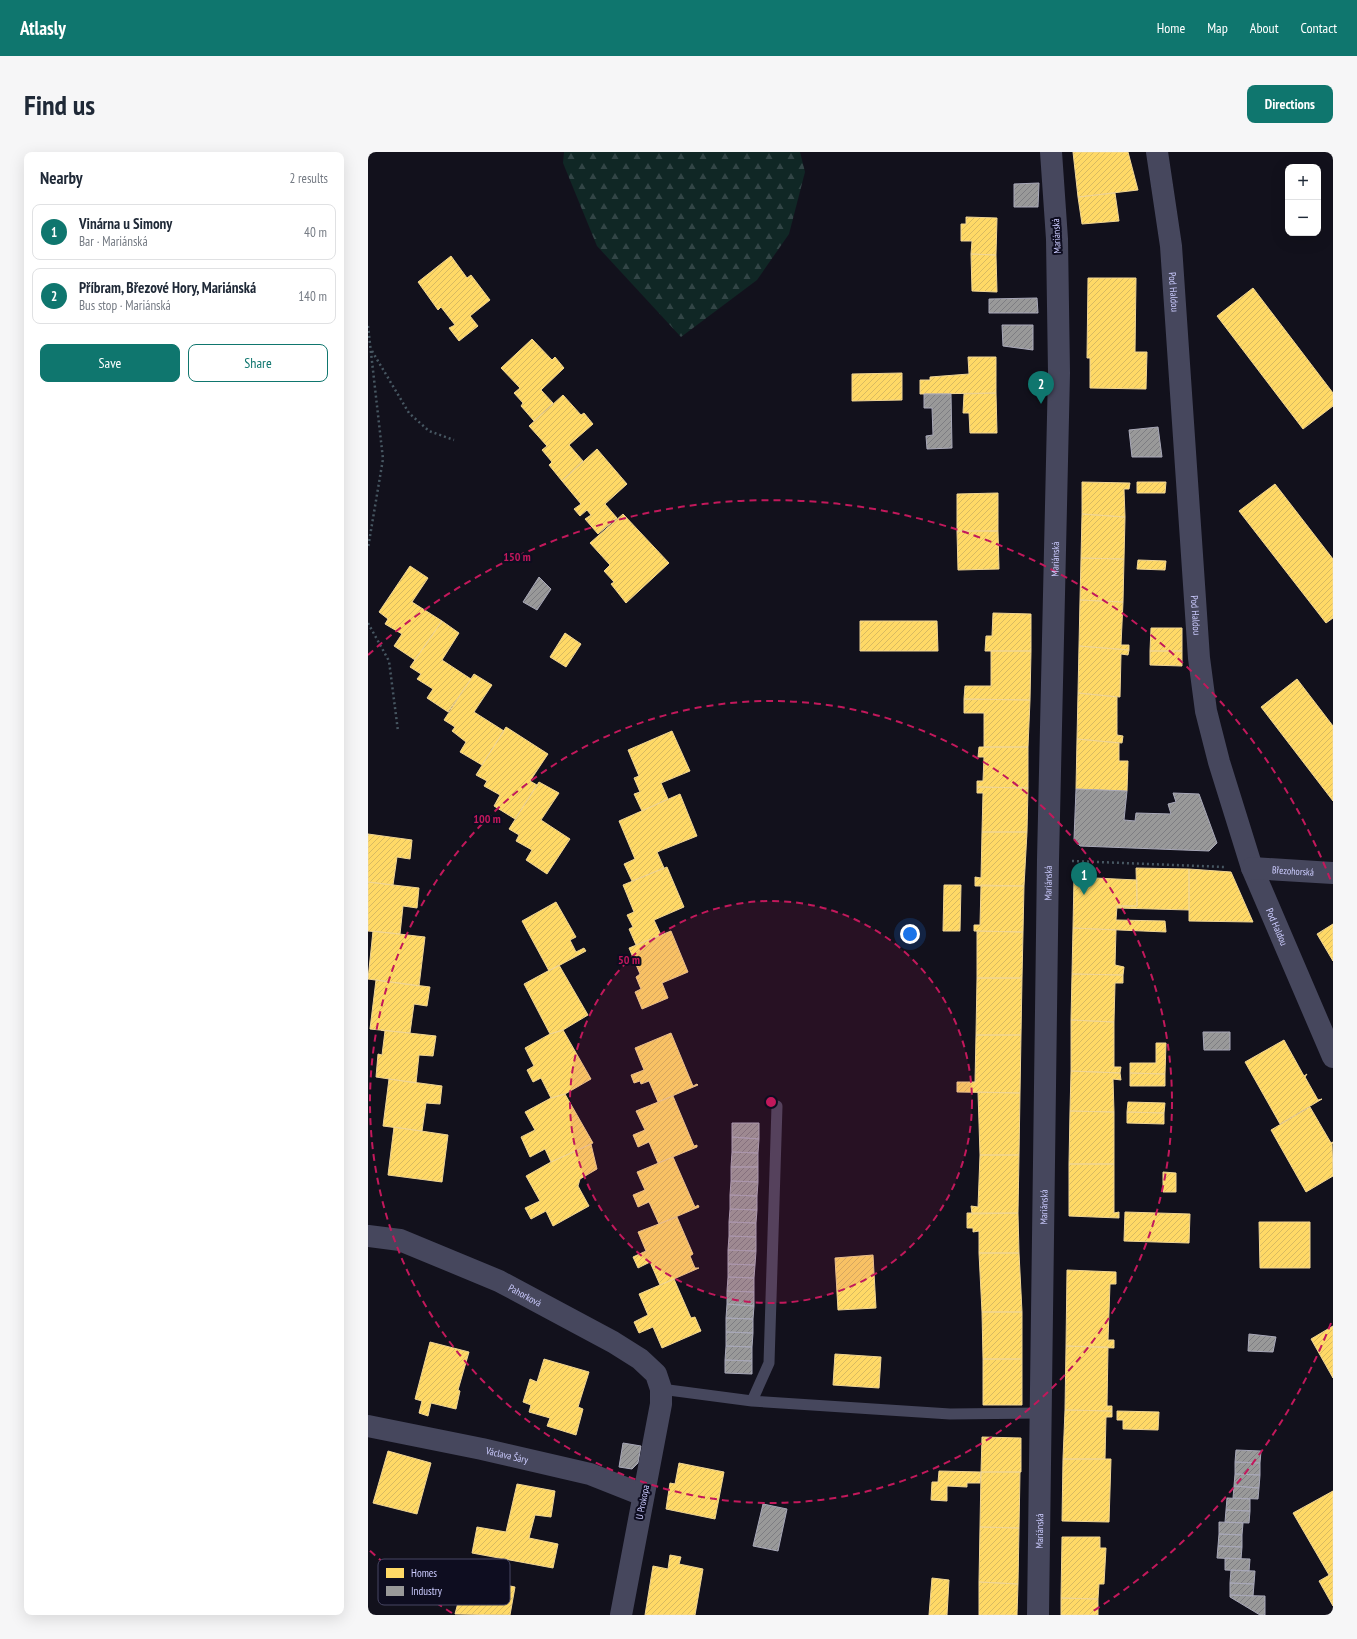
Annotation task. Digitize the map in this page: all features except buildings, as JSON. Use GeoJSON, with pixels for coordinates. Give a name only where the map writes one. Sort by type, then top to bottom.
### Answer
{"type":"FeatureCollection","features":[{"type":"Feature","properties":{"kind":"street","name":"Mariánská"},"geometry":{"type":"LineString","coordinates":[[1038,1615],[1048,860],[1059,372],[1057,239],[1051,152]]}},
{"type":"Feature","properties":{"kind":"street","name":"Pod Haldou"},"geometry":{"type":"LineString","coordinates":[[1157,152],[1171,246],[1199,658],[1206,711],[1219,762],[1252,868],[1333,1057]]}},
{"type":"Feature","properties":{"kind":"street","name":"Březohorská"},"geometry":{"type":"LineString","coordinates":[[1252,868],[1333,873]]}},
{"type":"Feature","properties":{"kind":"street","name":"Pahorková"},"geometry":{"type":"LineString","coordinates":[[368,1236],[400,1240],[499,1281],[613,1342],[640,1359],[656,1374],[661,1389]]}},
{"type":"Feature","properties":{"kind":"street","name":"U Prokopa"},"geometry":{"type":"LineString","coordinates":[[621,1615],[661,1404],[661,1389]]}},
{"type":"Feature","properties":{"kind":"street","name":"Václava Šáry"},"geometry":{"type":"LineString","coordinates":[[368,1426],[482,1449],[590,1474],[643,1495]]}},
{"type":"Feature","properties":{"kind":"lane"},"geometry":{"type":"LineString","coordinates":[[752,1400],[769,1363],[777,1106]]}},
{"type":"Feature","properties":{"kind":"lane"},"geometry":{"type":"LineString","coordinates":[[661,1389],[752,1400],[950,1414],[1041,1413]]}},
{"type":"Feature","properties":{"kind":"path"},"geometry":{"type":"LineString","coordinates":[[368,326],[383,459],[368,548]]}},
{"type":"Feature","properties":{"kind":"path"},"geometry":{"type":"LineString","coordinates":[[371,350],[409,413],[429,431],[454,440]]}},
{"type":"Feature","properties":{"kind":"path"},"geometry":{"type":"LineString","coordinates":[[368,623],[389,661],[398,731]]}},
{"type":"Feature","properties":{"kind":"path"},"geometry":{"type":"LineString","coordinates":[[1048,860],[1252,868]]}},
{"type":"Feature","properties":{"kind":"green space"},"geometry":{"type":"Polygon","coordinates":[[[564,152],[800,152],[805,172],[789,234],[757,280],[681,337],[597,246],[563,163],[564,152]]]}},
{"type":"Feature","properties":{"kind":"place","name":"Příbram, Březové Hory, Mariánská"},"geometry":{"type":"Point","coordinates":[1041,404]}},
{"type":"Feature","properties":{"kind":"place","name":"Vinárna u Simony"},"geometry":{"type":"Point","coordinates":[1084,895]}}]}
